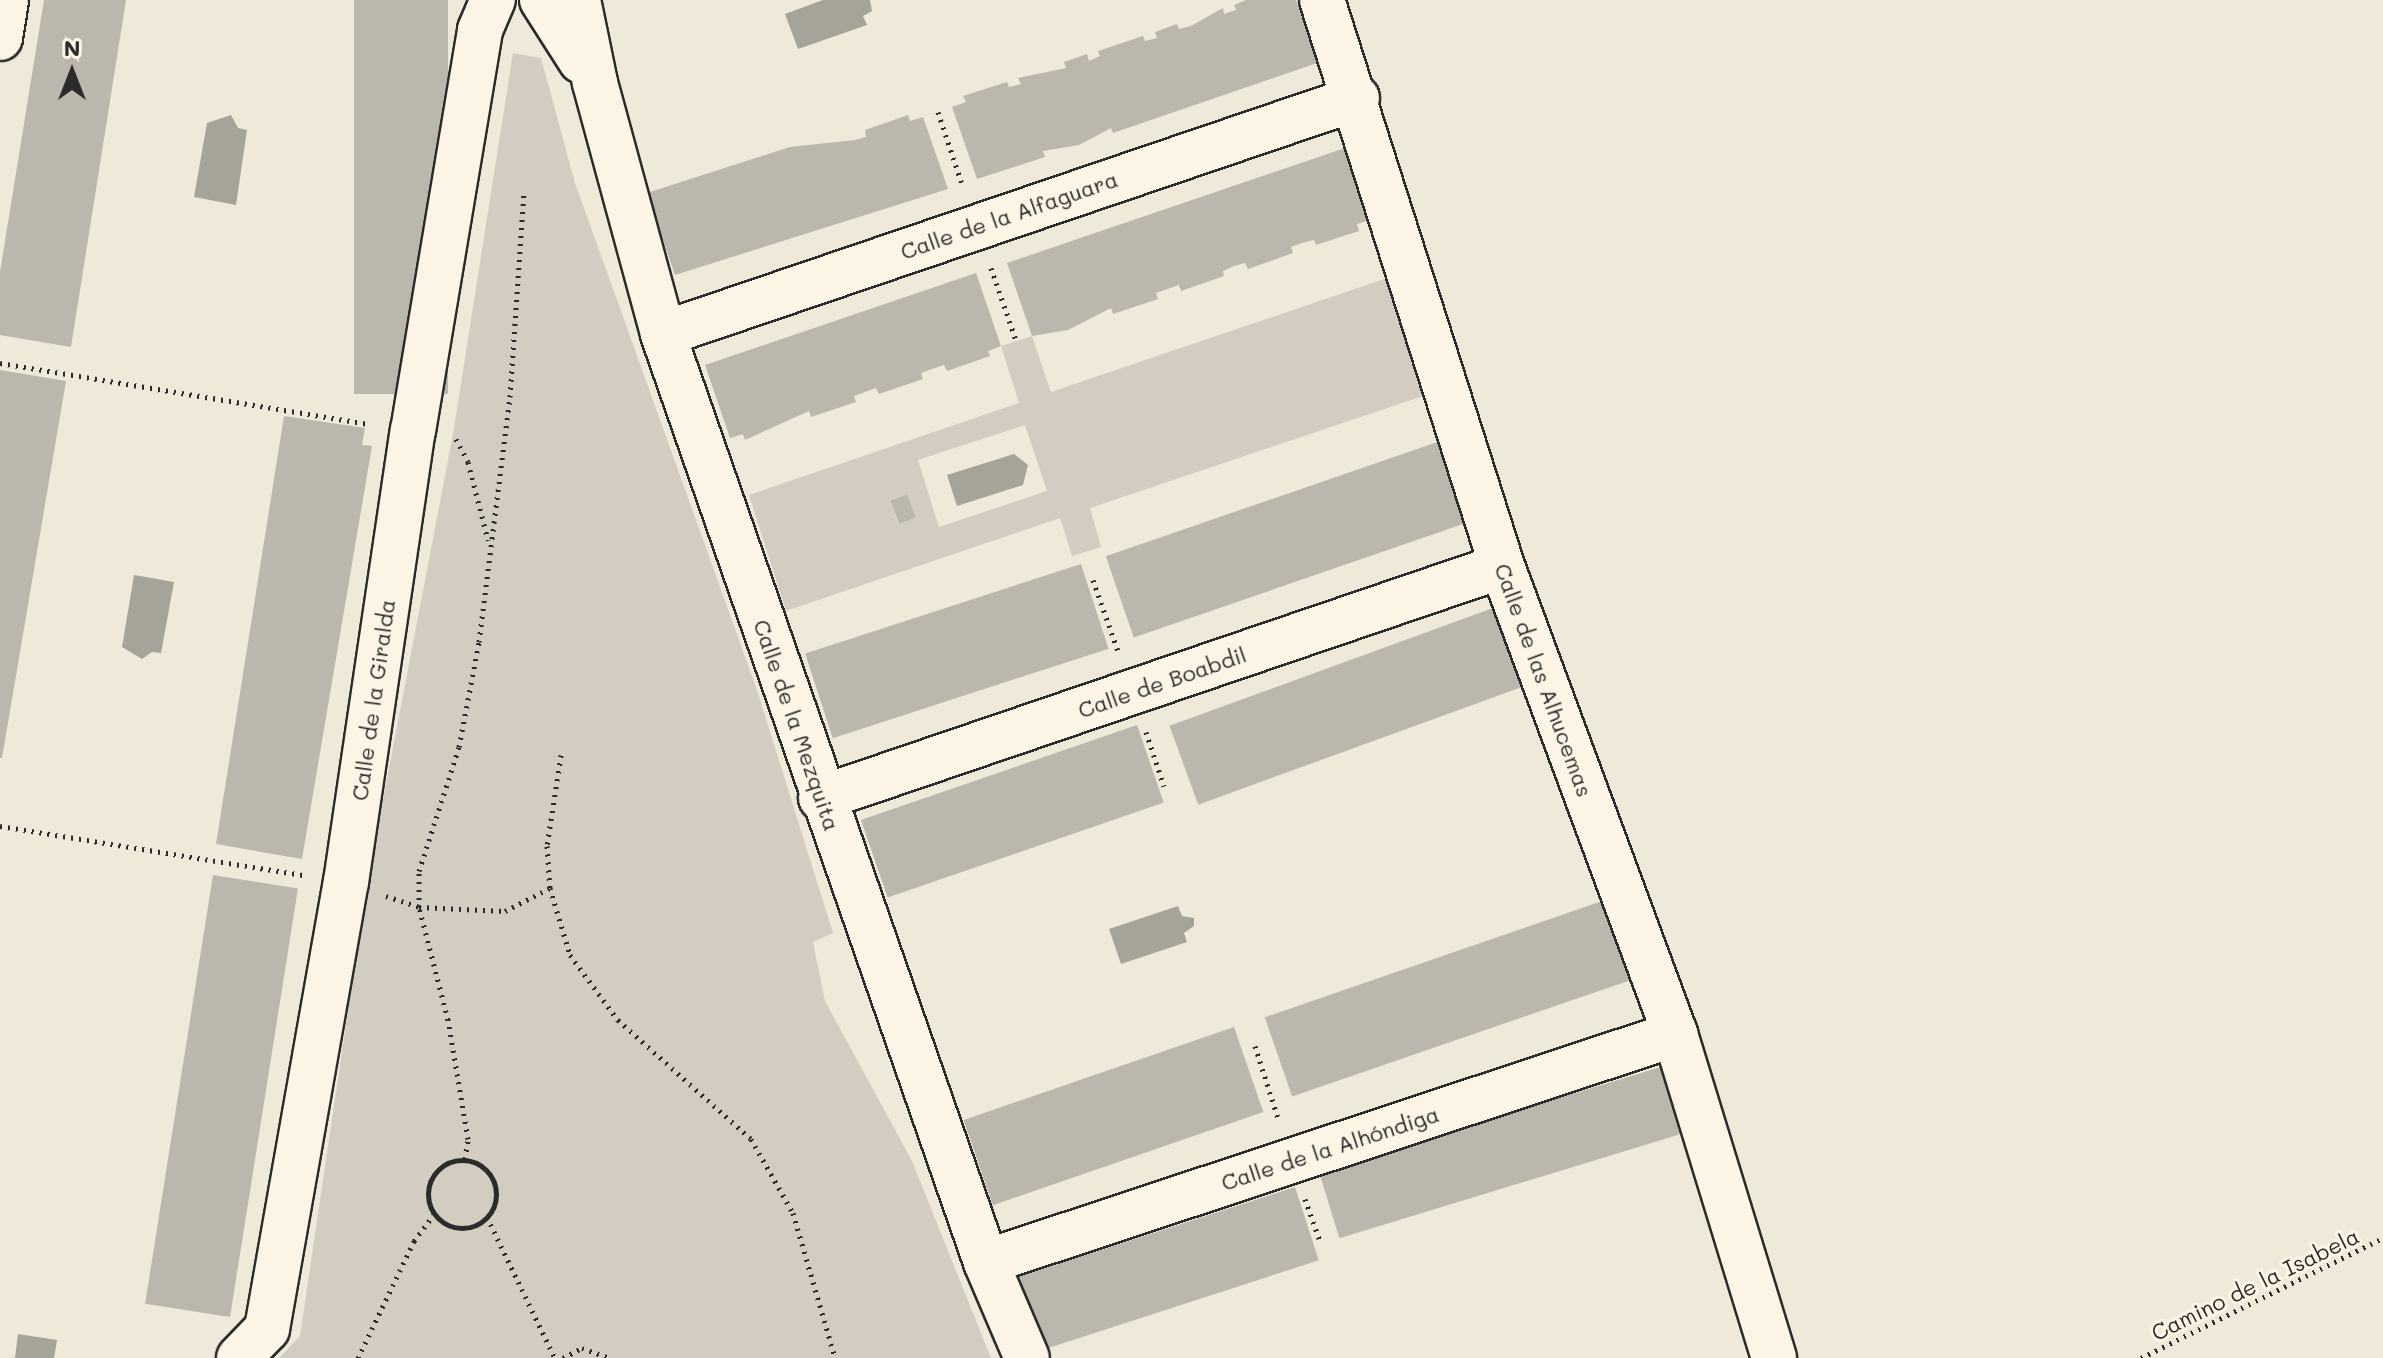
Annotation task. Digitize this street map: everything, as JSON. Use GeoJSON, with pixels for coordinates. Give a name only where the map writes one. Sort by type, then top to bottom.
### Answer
{"type":"FeatureCollection","features":[{"type":"Feature","properties":{"kind":"street"},"geometry":{"type":"LineString","coordinates":[[0,38],[6,0]]}},
{"type":"Feature","properties":{"kind":"street","name":"Calle de las Alhucemas"},"geometry":{"type":"LineString","coordinates":[[1322,0],[1357,98],[1502,566],[1675,1034],[1774,1358]]}},
{"type":"Feature","properties":{"kind":"street","name":"Calle de la Giralda"},"geometry":{"type":"LineString","coordinates":[[239,1358],[267,1329],[346,882],[413,431],[487,15],[556,4]]}},
{"type":"Feature","properties":{"kind":"street","name":"Calle de la Mezquita"},"geometry":{"type":"LineString","coordinates":[[556,4],[595,83],[663,334],[821,798],[986,1262],[1027,1358]]}},
{"type":"Feature","properties":{"kind":"street","name":"Calle de la Alfaguara"},"geometry":{"type":"LineString","coordinates":[[663,334],[1357,98]]}},
{"type":"Feature","properties":{"kind":"street","name":"Calle de Boabdil"},"geometry":{"type":"LineString","coordinates":[[821,798],[1502,566]]}},
{"type":"Feature","properties":{"kind":"street","name":"Calle de la Alhóndiga"},"geometry":{"type":"LineString","coordinates":[[986,1262],[1675,1034]]}},
{"type":"Feature","properties":{"kind":"path"},"geometry":{"type":"LineString","coordinates":[[465,1159],[468,1139],[448,1020],[419,907],[419,871],[459,747],[479,642],[489,543],[510,397],[524,191]]}},
{"type":"Feature","properties":{"kind":"path"},"geometry":{"type":"LineString","coordinates":[[0,363],[413,431],[453,434],[468,462],[489,543]]}},
{"type":"Feature","properties":{"kind":"path"},"geometry":{"type":"LineString","coordinates":[[561,755],[547,846],[550,888],[570,955],[618,1020],[751,1139],[793,1213],[835,1358]]}},
{"type":"Feature","properties":{"kind":"path"},"geometry":{"type":"LineString","coordinates":[[0,826],[346,882],[419,907],[505,911],[550,888]]}},
{"type":"Feature","properties":{"kind":"path"},"geometry":{"type":"LineString","coordinates":[[465,1159],[487,1170],[496,1185],[497,1197],[487,1217],[463,1228],[434,1214],[428,1190],[438,1169],[465,1159]]}},
{"type":"Feature","properties":{"kind":"path"},"geometry":{"type":"LineString","coordinates":[[358,1358],[414,1241],[434,1214]]}},
{"type":"Feature","properties":{"kind":"path"},"geometry":{"type":"LineString","coordinates":[[487,1217],[555,1358]]}},
{"type":"Feature","properties":{"kind":"path","name":"Camino de la Isabela"},"geometry":{"type":"LineString","coordinates":[[2141,1358],[2383,1238]]}},
{"type":"Feature","properties":{"kind":"path"},"geometry":{"type":"LineString","coordinates":[[563,1358],[582,1348],[609,1358]]}},
{"type":"Feature","properties":{"kind":"shaded area"},"geometry":{"type":"Polygon","coordinates":[[[823,0],[870,0],[872,11],[863,16],[867,25],[798,49],[785,14],[823,0]]]}},
{"type":"Feature","properties":{"kind":"shaded area"},"geometry":{"type":"Polygon","coordinates":[[[513,53],[541,58],[575,183],[757,690],[833,933],[813,942],[825,1001],[912,1161],[991,1358],[279,1358],[300,1336],[366,889],[453,434],[513,53]]]}},
{"type":"Feature","properties":{"kind":"shaded area"},"geometry":{"type":"Polygon","coordinates":[[[231,115],[238,128],[247,130],[236,205],[194,197],[207,123],[231,115]]]}},
{"type":"Feature","properties":{"kind":"shaded area"},"geometry":{"type":"Polygon","coordinates":[[[1390,277],[1429,394],[1090,508],[1101,547],[1072,556],[1060,518],[786,611],[749,495],[1019,403],[1001,346],[1032,336],[1051,392],[1390,277]],[[1025,425],[918,460],[939,527],[1047,491],[1025,425]],[[907,494],[890,500],[898,523],[916,517],[907,494]]]}},
{"type":"Feature","properties":{"kind":"shaded area"},"geometry":{"type":"Polygon","coordinates":[[[1014,454],[1028,465],[1023,485],[957,506],[947,475],[1014,454]]]}},
{"type":"Feature","properties":{"kind":"shaded area"},"geometry":{"type":"Polygon","coordinates":[[[134,575],[174,582],[161,653],[152,652],[142,659],[122,647],[134,575]]]}},
{"type":"Feature","properties":{"kind":"shaded area"},"geometry":{"type":"Polygon","coordinates":[[[1178,906],[1182,916],[1194,918],[1194,926],[1184,933],[1187,942],[1121,964],[1109,929],[1178,906]]]}},
{"type":"Feature","properties":{"kind":"shaded area"},"geometry":{"type":"Polygon","coordinates":[[[18,1334],[57,1340],[54,1358],[15,1358],[18,1334]]]}},
{"type":"Feature","properties":{"kind":"building"},"geometry":{"type":"Polygon","coordinates":[[[44,0],[126,0],[71,347],[0,335],[0,272],[44,0]]]}},
{"type":"Feature","properties":{"kind":"building"},"geometry":{"type":"Polygon","coordinates":[[[354,0],[448,0],[448,394],[354,394],[354,0]]]}},
{"type":"Feature","properties":{"kind":"building"},"geometry":{"type":"Polygon","coordinates":[[[1246,0],[1296,0],[1317,63],[1113,133],[1111,128],[1079,145],[1043,151],[1045,157],[977,179],[952,107],[966,102],[963,96],[1007,82],[1009,87],[1021,84],[1018,78],[1066,68],[1064,62],[1087,54],[1089,61],[1100,56],[1098,51],[1143,36],[1145,41],[1157,38],[1155,32],[1177,24],[1179,29],[1191,26],[1223,8],[1224,14],[1236,10],[1234,5],[1246,0]]]}},
{"type":"Feature","properties":{"kind":"building"},"geometry":{"type":"Polygon","coordinates":[[[908,115],[910,121],[923,117],[948,189],[675,275],[647,193],[790,147],[866,137],[865,130],[908,115]]]}},
{"type":"Feature","properties":{"kind":"building"},"geometry":{"type":"Polygon","coordinates":[[[1345,148],[1370,220],[1357,224],[1359,231],[1316,245],[1314,240],[1302,243],[1291,247],[1293,253],[1248,269],[1245,263],[1234,266],[1223,271],[1224,276],[1181,291],[1179,285],[1156,293],[1158,299],[1113,314],[1111,308],[1068,330],[1032,336],[1007,263],[1345,148]]]}},
{"type":"Feature","properties":{"kind":"building"},"geometry":{"type":"Polygon","coordinates":[[[976,273],[1001,346],[988,351],[990,356],[947,371],[944,365],[932,369],[921,373],[923,379],[879,394],[876,388],[854,396],[856,402],[811,417],[809,411],[745,440],[743,434],[730,438],[705,365],[976,273]]]}},
{"type":"Feature","properties":{"kind":"building"},"geometry":{"type":"Polygon","coordinates":[[[0,370],[66,381],[2,758],[0,758],[0,370]]]}},
{"type":"Feature","properties":{"kind":"building"},"geometry":{"type":"Polygon","coordinates":[[[284,416],[365,428],[362,445],[372,446],[302,859],[216,844],[284,416]]]}},
{"type":"Feature","properties":{"kind":"building"},"geometry":{"type":"Polygon","coordinates":[[[1449,438],[1477,519],[1134,637],[1106,556],[1449,438]]]}},
{"type":"Feature","properties":{"kind":"building"},"geometry":{"type":"Polygon","coordinates":[[[907,494],[916,517],[899,524],[890,500],[907,494]]]}},
{"type":"Feature","properties":{"kind":"building"},"geometry":{"type":"Polygon","coordinates":[[[1081,564],[1109,649],[833,738],[805,654],[1081,564]]]}},
{"type":"Feature","properties":{"kind":"building"},"geometry":{"type":"Polygon","coordinates":[[[1504,604],[1533,683],[1198,805],[1169,726],[1504,604]]]}},
{"type":"Feature","properties":{"kind":"building"},"geometry":{"type":"Polygon","coordinates":[[[1137,725],[1164,803],[888,898],[861,820],[1137,725]]]}},
{"type":"Feature","properties":{"kind":"building"},"geometry":{"type":"Polygon","coordinates":[[[213,875],[298,888],[230,1317],[145,1304],[213,875]]]}},
{"type":"Feature","properties":{"kind":"building"},"geometry":{"type":"Polygon","coordinates":[[[1608,899],[1635,978],[1292,1097],[1265,1017],[1608,899]]]}},
{"type":"Feature","properties":{"kind":"building"},"geometry":{"type":"Polygon","coordinates":[[[1234,1027],[1263,1112],[993,1205],[964,1120],[1234,1027]]]}},
{"type":"Feature","properties":{"kind":"building"},"geometry":{"type":"Polygon","coordinates":[[[1667,1065],[1687,1132],[1339,1238],[1319,1171],[1667,1065]]]}},
{"type":"Feature","properties":{"kind":"building"},"geometry":{"type":"Polygon","coordinates":[[[1295,1187],[1319,1260],[1043,1350],[1019,1277],[1295,1187]]]}}]}
